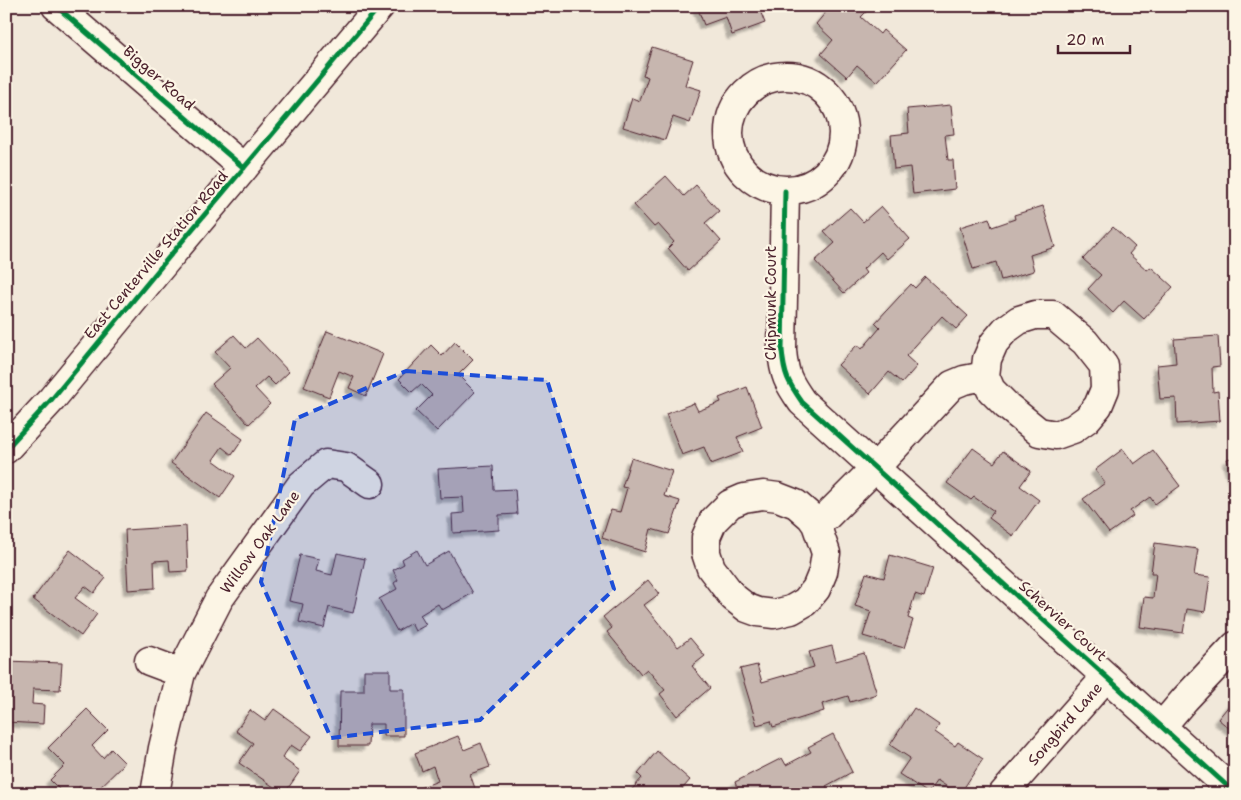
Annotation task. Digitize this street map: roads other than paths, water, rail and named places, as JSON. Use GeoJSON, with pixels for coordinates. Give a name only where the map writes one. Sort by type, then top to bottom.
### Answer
{"type":"FeatureCollection","features":[{"type":"Feature","properties":{"kind":"street","name":"Bigger Road"},"geometry":{"type":"LineString","coordinates":[[56,6],[244,168]]}},
{"type":"Feature","properties":{"kind":"street","name":"East Centerville Station Road"},"geometry":{"type":"LineString","coordinates":[[6,449],[52,399],[380,6]]}},
{"type":"Feature","properties":{"kind":"street"},"geometry":{"type":"LineString","coordinates":[[778,76],[797,76],[814,83],[829,95],[840,111],[844,130],[842,148],[834,166],[820,179],[803,188],[784,191],[768,188],[752,180],[740,168],[732,154],[728,137],[730,120],[736,104],[747,90],[761,81],[778,76]]}},
{"type":"Feature","properties":{"kind":"street","name":"Chipmunk Court"},"geometry":{"type":"LineString","coordinates":[[784,191],[782,350],[784,369],[790,385],[802,402],[876,468]]}},
{"type":"Feature","properties":{"kind":"street"},"geometry":{"type":"LineString","coordinates":[[1035,315],[1052,315],[1085,342],[1104,366],[1104,389],[1098,406],[1087,420],[1073,429],[1056,435],[1038,432],[991,390],[985,376],[987,359],[994,343],[1005,330],[1019,320],[1035,315]]}},
{"type":"Feature","properties":{"kind":"street"},"geometry":{"type":"LineString","coordinates":[[816,524],[827,516],[876,468],[952,385],[964,380],[985,376]]}},
{"type":"Feature","properties":{"kind":"street","name":"Willow Oak Lane"},"geometry":{"type":"LineString","coordinates":[[155,794],[163,748],[181,673],[219,599],[301,485],[326,464],[346,467],[370,484]]}},
{"type":"Feature","properties":{"kind":"street","name":"Schervier Court"},"geometry":{"type":"LineString","coordinates":[[876,468],[1235,793]]}},
{"type":"Feature","properties":{"kind":"street"},"geometry":{"type":"LineString","coordinates":[[763,494],[778,497],[796,504],[816,524],[826,553],[823,572],[816,589],[805,602],[790,610],[774,614],[758,612],[747,608],[733,597],[711,568],[706,553],[706,537],[713,521],[730,504],[744,498],[763,494]]}},
{"type":"Feature","properties":{"kind":"street"},"geometry":{"type":"LineString","coordinates":[[1162,726],[1235,646]]}},
{"type":"Feature","properties":{"kind":"street"},"geometry":{"type":"LineString","coordinates":[[149,661],[181,673]]}},
{"type":"Feature","properties":{"kind":"street","name":"Songbird Lane"},"geometry":{"type":"LineString","coordinates":[[1003,794],[1106,677]]}}]}
